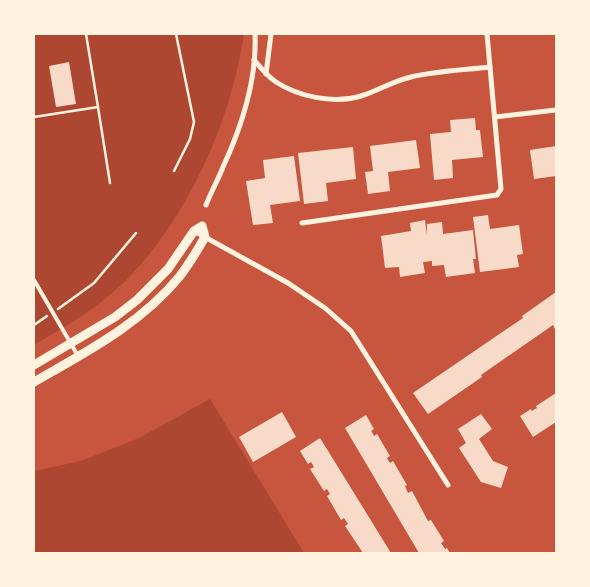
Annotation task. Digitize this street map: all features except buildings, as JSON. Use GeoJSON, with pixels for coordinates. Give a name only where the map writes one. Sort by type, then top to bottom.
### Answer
{"type":"FeatureCollection","features":[{"type":"Feature","properties":{"kind":"street"},"geometry":{"type":"LineString","coordinates":[[206,206],[238,133],[249,92],[254,60],[255,34]]}},
{"type":"Feature","properties":{"kind":"street"},"geometry":{"type":"LineString","coordinates":[[266,74],[271,34]]}},
{"type":"Feature","properties":{"kind":"street"},"geometry":{"type":"LineString","coordinates":[[302,223],[497,196],[501,189],[487,34]]}},
{"type":"Feature","properties":{"kind":"street"},"geometry":{"type":"LineString","coordinates":[[254,60],[276,82],[296,92],[315,97],[339,99],[359,96],[402,79],[416,76],[490,67]]}},
{"type":"Feature","properties":{"kind":"street"},"geometry":{"type":"LineString","coordinates":[[495,117],[556,110]]}},
{"type":"Feature","properties":{"kind":"street"},"geometry":{"type":"LineString","coordinates":[[34,365],[115,317],[137,300],[168,269],[198,228],[205,238],[288,283],[325,308],[351,331],[448,485]]}},
{"type":"Feature","properties":{"kind":"street"},"geometry":{"type":"LineString","coordinates":[[34,382],[137,318],[180,276],[205,238]]}},
{"type":"Feature","properties":{"kind":"lane"},"geometry":{"type":"LineString","coordinates":[[34,280],[78,356]]}},
{"type":"Feature","properties":{"kind":"path"},"geometry":{"type":"LineString","coordinates":[[86,34],[110,183]]}},
{"type":"Feature","properties":{"kind":"path"},"geometry":{"type":"LineString","coordinates":[[174,171],[190,139],[194,122],[176,34]]}},
{"type":"Feature","properties":{"kind":"path"},"geometry":{"type":"LineString","coordinates":[[34,117],[98,107]]}},
{"type":"Feature","properties":{"kind":"path"},"geometry":{"type":"LineString","coordinates":[[34,325],[94,284],[136,233]]}},
{"type":"Feature","properties":{"kind":"shaded area"},"geometry":{"type":"Polygon","coordinates":[[[34,34],[244,34],[238,68],[217,136],[185,202],[166,232],[144,260],[111,294],[79,318],[34,345],[34,34]]]}},
{"type":"Feature","properties":{"kind":"shaded area"},"geometry":{"type":"Polygon","coordinates":[[[210,399],[304,553],[34,553],[34,471],[81,461],[139,438],[210,399]]]}}]}
